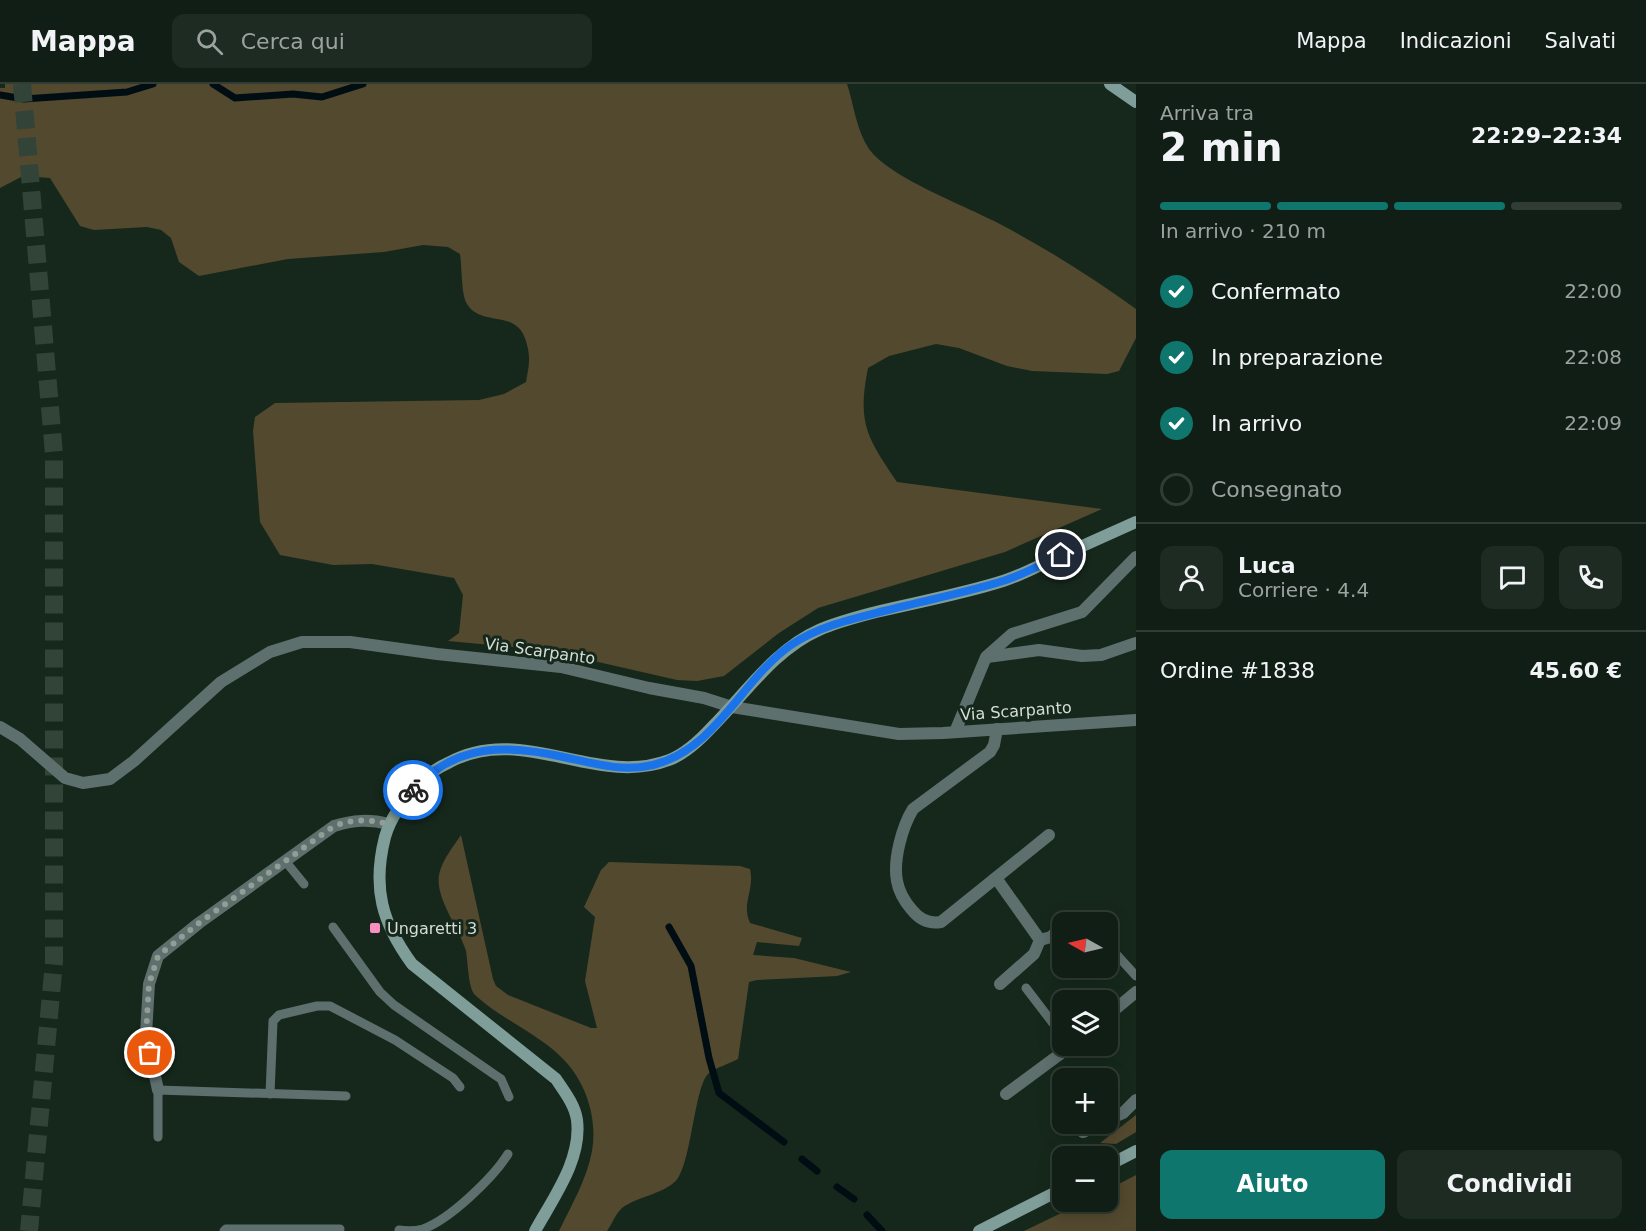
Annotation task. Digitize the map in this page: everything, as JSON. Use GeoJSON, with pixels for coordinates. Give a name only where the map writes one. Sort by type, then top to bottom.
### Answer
{"type":"FeatureCollection","features":[{"type":"Feature","properties":{"kind":"street"},"geometry":{"type":"LineString","coordinates":[[1110,84],[1136,102]]}},
{"type":"Feature","properties":{"kind":"street"},"geometry":{"type":"LineString","coordinates":[[535,1231],[571,1166],[576,1143],[577,1119],[569,1098],[556,1079],[412,964],[395,942],[385,918],[379,886],[380,856],[388,824],[409,794],[424,778],[439,767],[466,754],[497,748],[553,754],[599,765],[626,768],[649,766],[670,760],[687,750],[732,707],[790,645],[818,630],[850,619],[1005,581],[1136,522]]}},
{"type":"Feature","properties":{"kind":"street"},"geometry":{"type":"LineString","coordinates":[[954,732],[986,657],[1012,634],[1082,612],[1136,557]]}},
{"type":"Feature","properties":{"kind":"street","name":"Via Scarpanto"},"geometry":{"type":"LineString","coordinates":[[0,727],[20,739],[65,778],[83,783],[110,779],[134,761],[221,682],[270,651],[302,642],[350,642],[561,667],[649,688],[704,698],[732,707],[899,734],[1136,720]]}},
{"type":"Feature","properties":{"kind":"street"},"geometry":{"type":"LineString","coordinates":[[986,657],[1039,650],[1082,656],[1101,655],[1136,643]]}},
{"type":"Feature","properties":{"kind":"street"},"geometry":{"type":"LineString","coordinates":[[997,729],[990,752],[913,809],[904,827],[900,844],[897,880],[905,902],[916,915],[932,923],[941,922],[1049,835]]}},
{"type":"Feature","properties":{"kind":"street"},"geometry":{"type":"LineString","coordinates":[[158,1090],[146,1034],[149,984],[158,956],[199,923],[334,826],[348,821],[370,820],[388,824]]}},
{"type":"Feature","properties":{"kind":"street"},"geometry":{"type":"LineString","coordinates":[[996,878],[1040,940]]}},
{"type":"Feature","properties":{"kind":"street"},"geometry":{"type":"LineString","coordinates":[[1040,940],[1052,936]]}},
{"type":"Feature","properties":{"kind":"street"},"geometry":{"type":"LineString","coordinates":[[1000,984],[1034,954],[1040,940]]}},
{"type":"Feature","properties":{"kind":"street"},"geometry":{"type":"LineString","coordinates":[[1118,1007],[1136,992]]}},
{"type":"Feature","properties":{"kind":"street"},"geometry":{"type":"LineString","coordinates":[[1006,1094],[1057,1056]]}},
{"type":"Feature","properties":{"kind":"street"},"geometry":{"type":"LineString","coordinates":[[1118,1115],[1136,1100]]}},
{"type":"Feature","properties":{"kind":"street"},"geometry":{"type":"LineString","coordinates":[[1118,1160],[1136,1151]]}},
{"type":"Feature","properties":{"kind":"street"},"geometry":{"type":"LineString","coordinates":[[979,1231],[1052,1194]]}},
{"type":"Feature","properties":{"kind":"lane"},"geometry":{"type":"LineString","coordinates":[[286,862],[304,884]]}},
{"type":"Feature","properties":{"kind":"lane"},"geometry":{"type":"LineString","coordinates":[[333,927],[380,992],[394,1005],[501,1079],[505,1096]]}},
{"type":"Feature","properties":{"kind":"lane"},"geometry":{"type":"LineString","coordinates":[[1118,956],[1136,976]]}},
{"type":"Feature","properties":{"kind":"lane"},"geometry":{"type":"LineString","coordinates":[[1026,988],[1052,1022]]}},
{"type":"Feature","properties":{"kind":"lane"},"geometry":{"type":"LineString","coordinates":[[270,1094],[273,1020],[279,1015],[317,1006],[330,1006],[395,1040],[453,1078],[460,1087]]}},
{"type":"Feature","properties":{"kind":"lane"},"geometry":{"type":"LineString","coordinates":[[158,1137],[158,1090],[346,1096]]}},
{"type":"Feature","properties":{"kind":"lane"},"geometry":{"type":"LineString","coordinates":[[399,1230],[417,1231],[440,1220],[497,1171],[504,1154]]}},
{"type":"Feature","properties":{"kind":"lane"},"geometry":{"type":"LineString","coordinates":[[224,1231],[226,1229],[340,1229]]}},
{"type":"Feature","properties":{"kind":"shaded area"},"geometry":{"type":"Polygon","coordinates":[[[5,84],[847,84],[865,142],[879,159],[893,170],[1032,242],[1085,274],[1136,309],[1136,338],[1119,371],[1107,374],[1032,371],[1007,366],[959,348],[936,344],[889,356],[868,368],[865,387],[864,417],[878,453],[897,482],[1102,509],[1005,552],[818,608],[779,633],[724,676],[697,681],[677,680],[585,659],[514,647],[448,641],[459,633],[463,595],[454,578],[372,564],[333,565],[280,555],[260,522],[253,431],[255,417],[275,403],[479,400],[504,394],[526,382],[529,357],[526,341],[521,331],[507,321],[473,311],[467,304],[460,254],[448,247],[423,245],[384,252],[288,259],[199,276],[179,262],[171,238],[161,230],[147,227],[94,230],[80,226],[50,178],[23,176],[0,188],[0,88],[5,88],[5,84]]]}},
{"type":"Feature","properties":{"kind":"shaded area"},"geometry":{"type":"Polygon","coordinates":[[[461,835],[496,986],[508,995],[591,1028],[597,1028],[585,981],[595,917],[584,907],[601,870],[609,862],[740,866],[750,869],[751,883],[747,909],[750,923],[802,938],[799,946],[757,942],[753,955],[794,958],[851,972],[837,976],[749,982],[738,1059],[712,1071],[704,1080],[687,1154],[678,1178],[660,1191],[622,1208],[607,1231],[559,1231],[590,1161],[593,1125],[588,1099],[569,1065],[560,1056],[485,1004],[473,992],[466,951],[444,903],[439,884],[443,864],[461,835]]]}},
{"type":"Feature","properties":{"kind":"shaded area"},"geometry":{"type":"Polygon","coordinates":[[[1136,1115],[1136,1132],[1116,1144],[1100,1143],[1112,1134],[1118,1134],[1118,1129],[1136,1115]]]}},
{"type":"Feature","properties":{"kind":"shaded area"},"geometry":{"type":"Polygon","coordinates":[[[1136,1175],[1136,1231],[1024,1231],[1063,1212],[1118,1212],[1118,1184],[1136,1175]]]}},
{"type":"Feature","properties":{"kind":"waterway"},"geometry":{"type":"LineString","coordinates":[[0,95],[24,99],[127,92],[153,84]]}},
{"type":"Feature","properties":{"kind":"waterway"},"geometry":{"type":"LineString","coordinates":[[213,84],[235,98],[293,94],[322,97],[363,84]]}},
{"type":"Feature","properties":{"kind":"waterway"},"geometry":{"type":"LineString","coordinates":[[669,927],[691,966],[709,1058],[719,1093],[784,1142]]}},
{"type":"Feature","properties":{"kind":"waterway"},"geometry":{"type":"LineString","coordinates":[[802,1159],[817,1171]]}},
{"type":"Feature","properties":{"kind":"waterway"},"geometry":{"type":"LineString","coordinates":[[837,1187],[854,1199]]}},
{"type":"Feature","properties":{"kind":"waterway"},"geometry":{"type":"LineString","coordinates":[[867,1215],[882,1231]]}},
{"type":"Feature","properties":{"kind":"tunnel"},"geometry":{"type":"LineString","coordinates":[[22,84],[54,454],[54,962],[29,1231]]}},
{"type":"Feature","properties":{"kind":"way so far"},"geometry":{"type":"LineString","coordinates":[[150,1053],[146,1034],[149,984],[158,956],[199,923],[334,826],[348,821],[362,820],[388,824],[413,790]]}},
{"type":"Feature","properties":{"kind":"place","name":"Ungaretti 3"},"geometry":{"type":"Point","coordinates":[375,928]}},
{"type":"Feature","properties":{"kind":"route"},"geometry":{"type":"LineString","coordinates":[[413,790],[424,778],[456,758],[475,751],[497,748],[553,754],[599,765],[626,768],[649,766],[670,760],[703,737],[790,645],[818,630],[850,619],[1005,581],[1061,555]]}}]}
